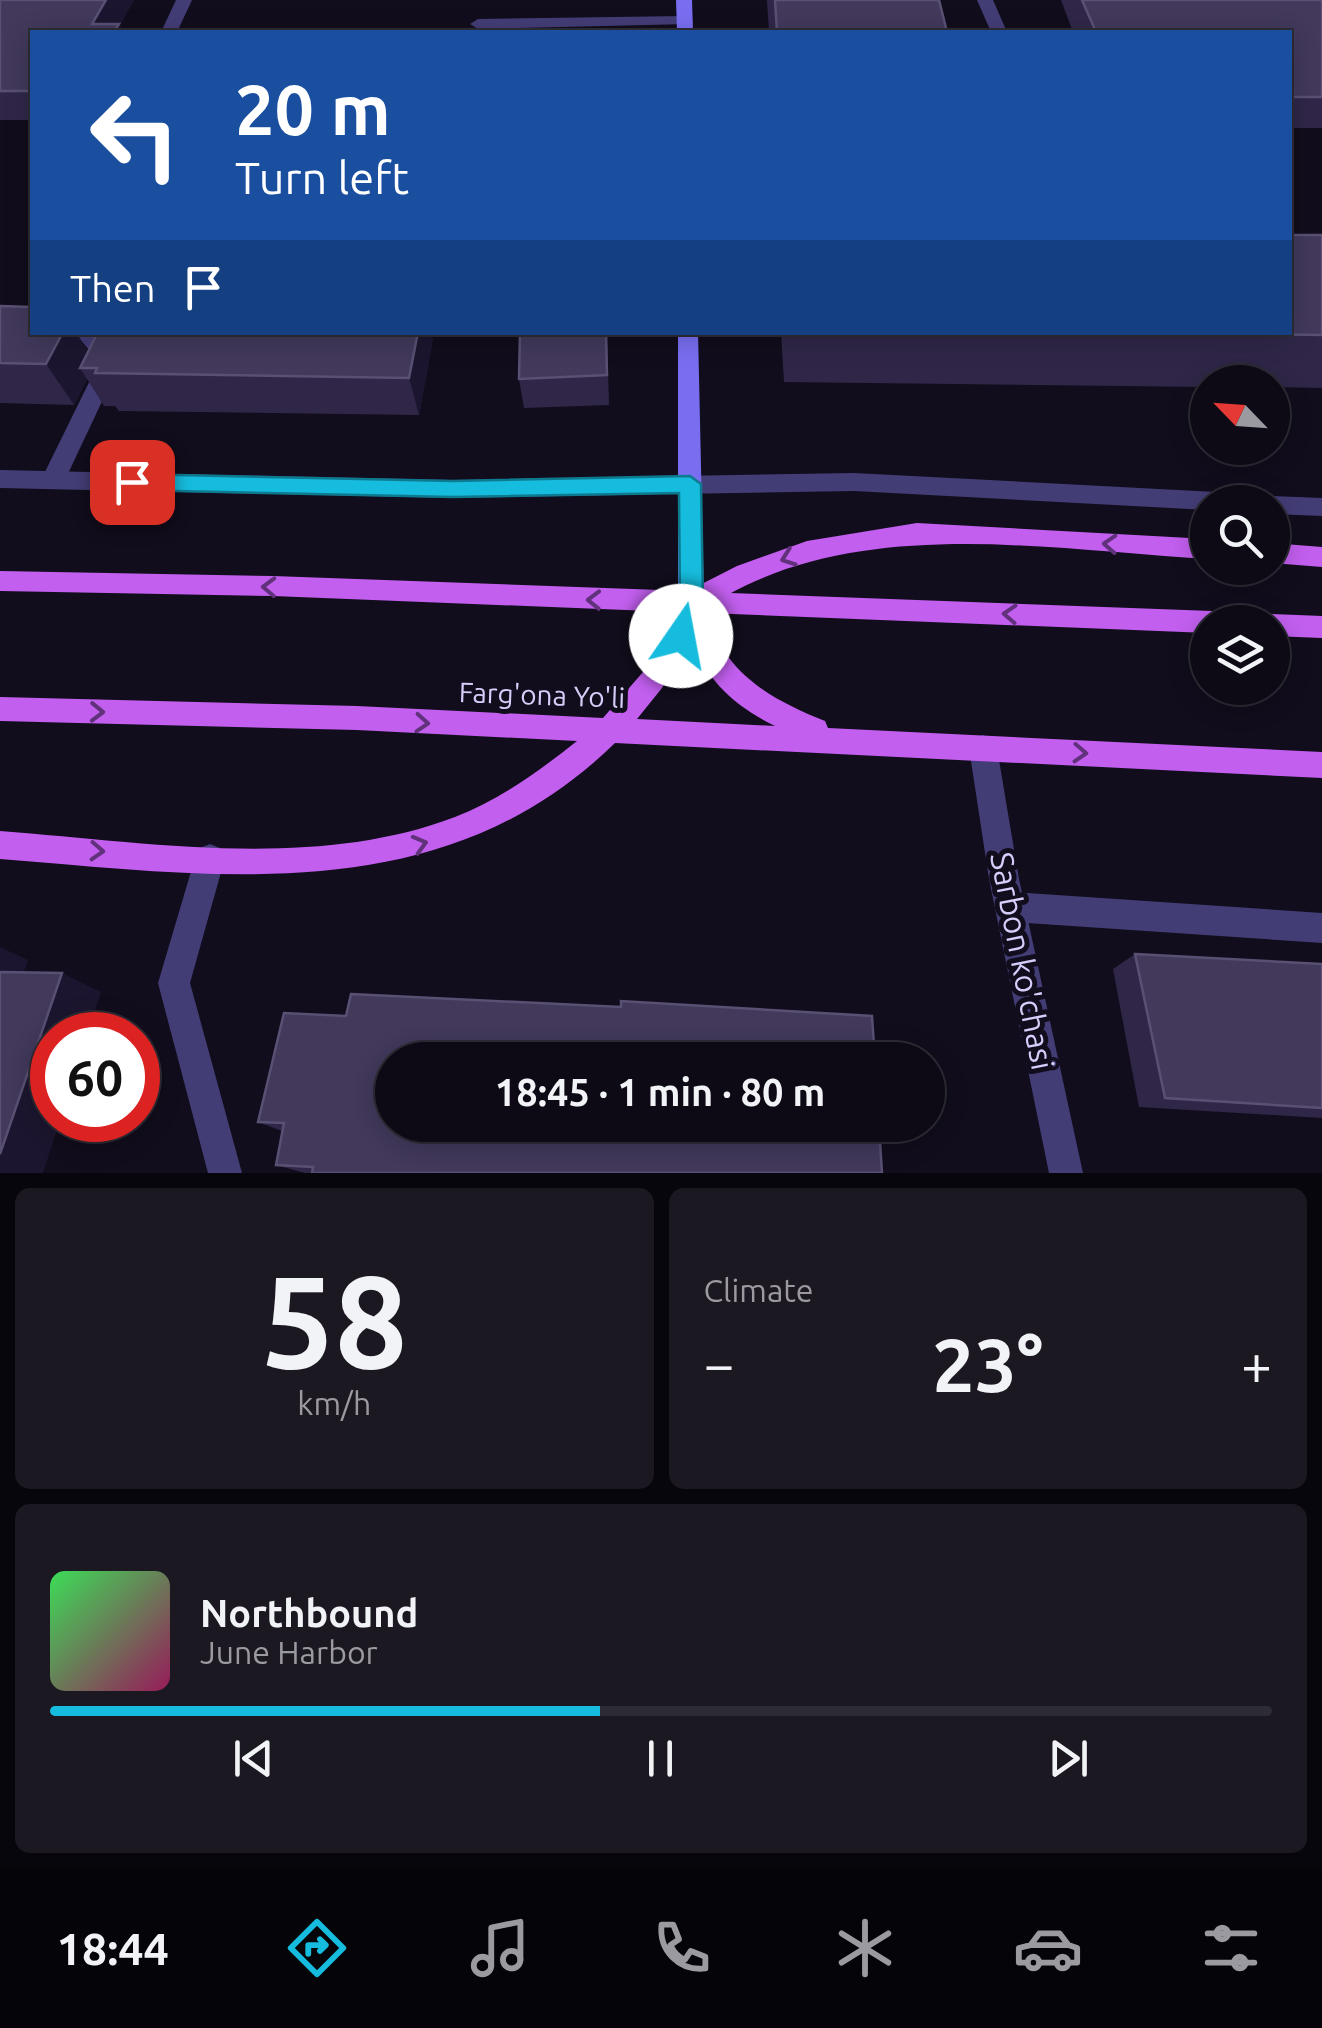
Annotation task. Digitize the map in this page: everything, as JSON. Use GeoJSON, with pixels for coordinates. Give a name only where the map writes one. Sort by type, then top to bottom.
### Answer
{"type":"FeatureCollection","features":[{"type":"Feature","properties":{"kind":"main road"},"geometry":{"type":"LineString","coordinates":[[684,0],[685,27]]}},
{"type":"Feature","properties":{"kind":"main road"},"geometry":{"type":"LineString","coordinates":[[688,335],[692,602],[708,655],[742,696],[791,721],[845,739]]}},
{"type":"Feature","properties":{"kind":"main road"},"geometry":{"type":"LineString","coordinates":[[0,845],[316,861],[369,856],[424,844],[478,824],[527,798],[572,766],[611,730],[662,669],[681,636],[692,602],[746,573],[807,551],[918,533],[1190,548]]}},
{"type":"Feature","properties":{"kind":"main road"},"geometry":{"type":"LineString","coordinates":[[1290,555],[1322,557]]}},
{"type":"Feature","properties":{"kind":"main road"},"geometry":{"type":"LineString","coordinates":[[0,580],[1190,621]]}},
{"type":"Feature","properties":{"kind":"main road"},"geometry":{"type":"LineString","coordinates":[[1290,626],[1322,627]]}},
{"type":"Feature","properties":{"kind":"main road","name":"Farg'ona Yo'li"},"geometry":{"type":"LineString","coordinates":[[0,709],[845,739],[1322,765]]}},
{"type":"Feature","properties":{"kind":"street"},"geometry":{"type":"LineString","coordinates":[[170,30],[184,0]]}},
{"type":"Feature","properties":{"kind":"street"},"geometry":{"type":"LineString","coordinates":[[985,0],[998,30]]}},
{"type":"Feature","properties":{"kind":"street"},"geometry":{"type":"LineString","coordinates":[[478,24],[685,27]]}},
{"type":"Feature","properties":{"kind":"street"},"geometry":{"type":"LineString","coordinates":[[53,480],[110,361],[87,335]]}},
{"type":"Feature","properties":{"kind":"street"},"geometry":{"type":"LineString","coordinates":[[0,479],[453,489],[854,482],[1190,500]]}},
{"type":"Feature","properties":{"kind":"street"},"geometry":{"type":"LineString","coordinates":[[1290,505],[1322,507]]}},
{"type":"Feature","properties":{"kind":"street","name":"Sarbon ko'chasi"},"geometry":{"type":"LineString","coordinates":[[983,748],[1011,908],[1066,1173]]}},
{"type":"Feature","properties":{"kind":"street"},"geometry":{"type":"LineString","coordinates":[[210,858],[174,983],[225,1173]]}},
{"type":"Feature","properties":{"kind":"street"},"geometry":{"type":"LineString","coordinates":[[1011,908],[1322,928]]}},
{"type":"Feature","properties":{"kind":"building"},"geometry":{"type":"Polygon","coordinates":[[[0,0],[106,0],[92,24],[119,24],[115,30],[30,30],[30,91],[0,91],[0,0]]]}},
{"type":"Feature","properties":{"kind":"building"},"geometry":{"type":"Polygon","coordinates":[[[775,0],[939,0],[946,30],[777,30],[775,0]]]}},
{"type":"Feature","properties":{"kind":"building"},"geometry":{"type":"Polygon","coordinates":[[[1082,0],[1322,0],[1322,97],[1292,97],[1292,30],[1095,30],[1082,0]]]}},
{"type":"Feature","properties":{"kind":"building"},"geometry":{"type":"Polygon","coordinates":[[[1292,235],[1322,235],[1322,335],[1292,335],[1292,235]]]}},
{"type":"Feature","properties":{"kind":"building"},"geometry":{"type":"Polygon","coordinates":[[[0,306],[30,307],[30,335],[61,335],[46,364],[0,363],[0,306]]]}},
{"type":"Feature","properties":{"kind":"building"},"geometry":{"type":"Polygon","coordinates":[[[96,335],[417,335],[409,378],[95,373],[97,368],[80,368],[96,335]]]}},
{"type":"Feature","properties":{"kind":"building"},"geometry":{"type":"Polygon","coordinates":[[[520,335],[606,335],[607,375],[519,379],[520,335]]]}},
{"type":"Feature","properties":{"kind":"building"},"geometry":{"type":"Polygon","coordinates":[[[1135,954],[1322,964],[1322,1108],[1165,1098],[1135,954]]]}},
{"type":"Feature","properties":{"kind":"building"},"geometry":{"type":"Polygon","coordinates":[[[0,972],[62,973],[49,1012],[30,1012],[30,1066],[0,1154],[0,972]]]}},
{"type":"Feature","properties":{"kind":"building"},"geometry":{"type":"Polygon","coordinates":[[[351,994],[621,1007],[621,1001],[872,1016],[874,1042],[375,1042],[375,1142],[880,1142],[882,1173],[312,1173],[313,1167],[276,1165],[284,1123],[258,1122],[284,1013],[346,1016],[351,994]]]}},
{"type":"Feature","properties":{"kind":"route"},"geometry":{"type":"LineString","coordinates":[[132,482],[453,489],[690,484],[692,602],[681,636]]}}]}
